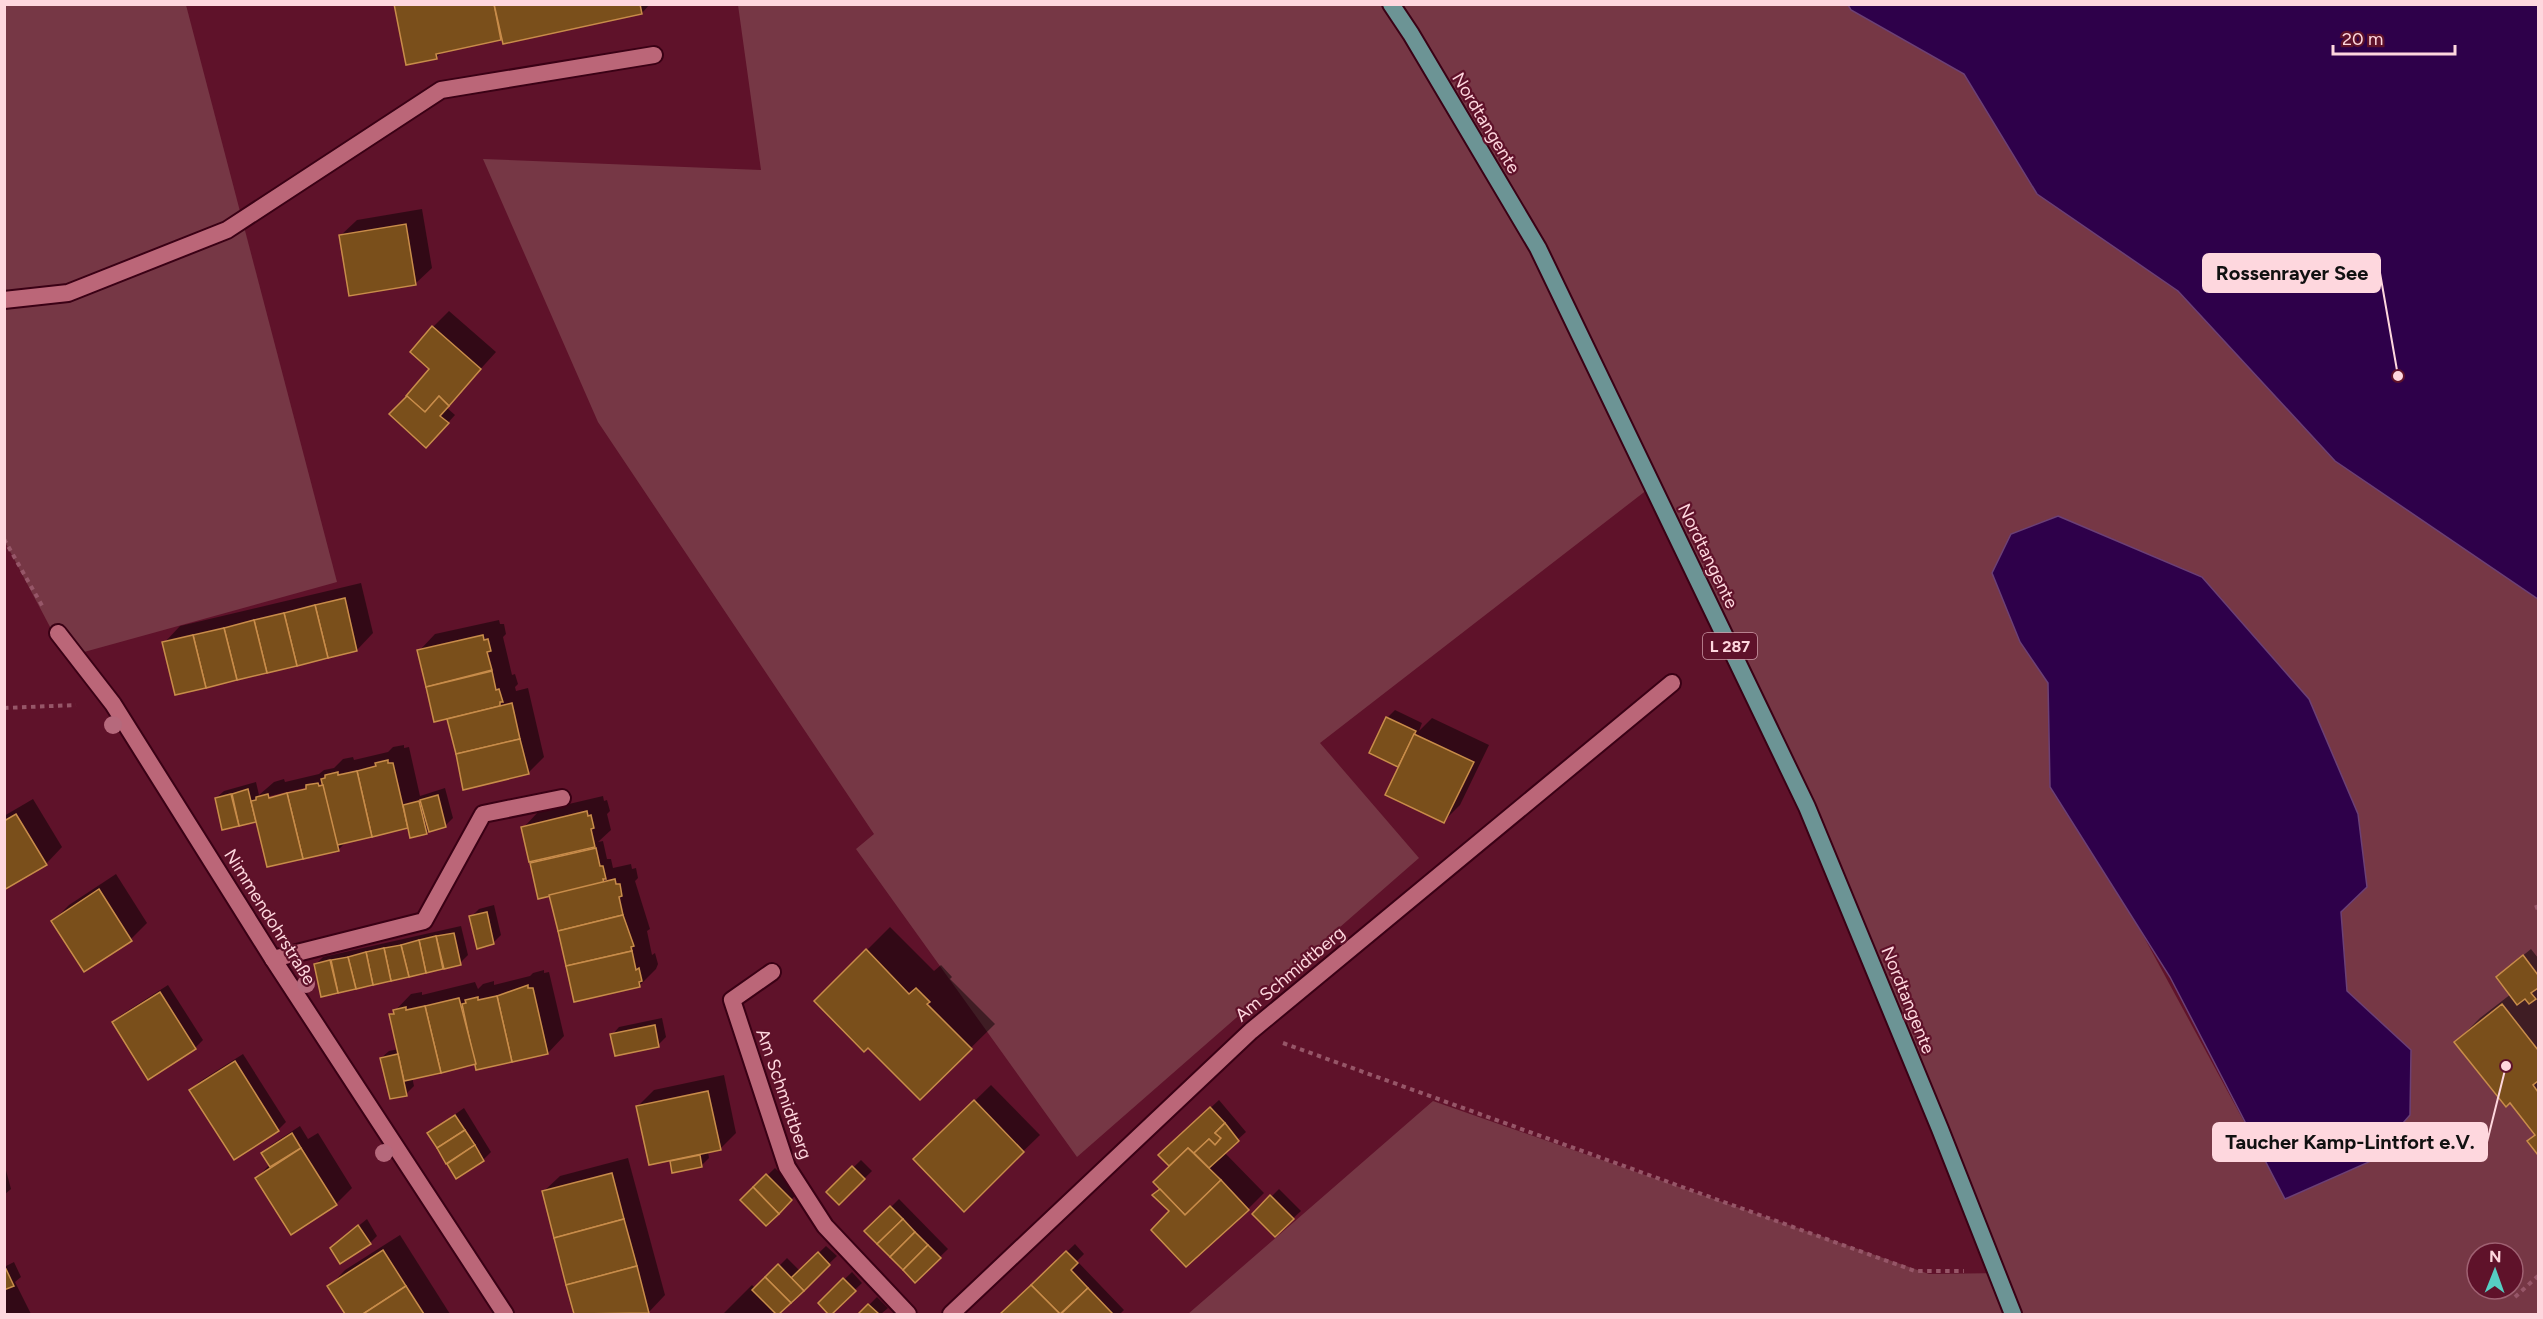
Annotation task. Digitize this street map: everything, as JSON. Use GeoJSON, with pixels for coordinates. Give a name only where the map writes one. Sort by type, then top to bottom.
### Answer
{"type":"FeatureCollection","features":[{"type":"Feature","properties":{"kind":"main road","name":"Nordtangente"},"geometry":{"type":"LineString","coordinates":[[1391,4],[1538,248],[1807,807],[2013,1314]]}},
{"type":"Feature","properties":{"kind":"street"},"geometry":{"type":"LineString","coordinates":[[4,300],[68,293],[227,230],[441,90],[654,55]]}},
{"type":"Feature","properties":{"kind":"street","name":"Nimmendohrstraße"},"geometry":{"type":"LineString","coordinates":[[58,633],[113,704],[273,959],[505,1314]]}},
{"type":"Feature","properties":{"kind":"street","name":"Am Schmidtberg"},"geometry":{"type":"LineString","coordinates":[[951,1314],[1251,1031],[1672,683]]}},
{"type":"Feature","properties":{"kind":"street"},"geometry":{"type":"LineString","coordinates":[[273,959],[424,921],[483,814],[562,798]]}},
{"type":"Feature","properties":{"kind":"street","name":"Am Schmidtberg"},"geometry":{"type":"LineString","coordinates":[[772,972],[732,1000],[787,1167],[825,1226],[908,1314]]}},
{"type":"Feature","properties":{"kind":"path"},"geometry":{"type":"LineString","coordinates":[[4,539],[58,633]]}},
{"type":"Feature","properties":{"kind":"path"},"geometry":{"type":"LineString","coordinates":[[4,708],[113,704]]}},
{"type":"Feature","properties":{"kind":"path"},"geometry":{"type":"LineString","coordinates":[[2536,905],[2538,910]]}},
{"type":"Feature","properties":{"kind":"path"},"geometry":{"type":"LineString","coordinates":[[1251,1031],[1915,1271],[1996,1272]]}},
{"type":"Feature","properties":{"kind":"path"},"geometry":{"type":"LineString","coordinates":[[2525,1288],[2538,1276]]}},
{"type":"Feature","properties":{"kind":"shaded area"},"geometry":{"type":"Polygon","coordinates":[[[4,5],[186,5],[337,582],[66,657],[5,542],[4,5]]]}},
{"type":"Feature","properties":{"kind":"shaded area"},"geometry":{"type":"Polygon","coordinates":[[[738,5],[1848,5],[1851,10],[1964,74],[2037,194],[2178,291],[2335,461],[2538,599],[2538,1314],[1188,1314],[1433,1101],[1929,1274],[2003,1273],[1807,807],[1652,486],[1320,743],[1419,858],[1077,1157],[856,849],[874,834],[598,422],[483,159],[761,170],[738,5]],[[2058,516],[2048,683],[2050,788],[2138,926],[2286,1199],[2369,1162],[2411,1050],[2347,991],[2341,912],[2202,577],[2058,516]]]}},
{"type":"Feature","properties":{"kind":"shaded area"},"geometry":{"type":"Polygon","coordinates":[[[1848,5],[2538,5],[2538,599],[2335,461],[2178,291],[2037,194],[1964,74],[1851,10],[1848,5]]]}},
{"type":"Feature","properties":{"kind":"shaded area"},"geometry":{"type":"Polygon","coordinates":[[[2058,516],[2202,577],[2309,699],[2358,814],[2367,887],[2341,912],[2347,991],[2411,1050],[2410,1115],[2369,1162],[2285,1199],[2170,977],[2050,787],[2048,683],[2020,642],[1992,573],[2011,534],[2058,516]]]}},
{"type":"Feature","properties":{"kind":"building"},"geometry":{"type":"Polygon","coordinates":[[[394,4],[494,4],[501,40],[436,54],[437,59],[406,65],[394,4]]]}},
{"type":"Feature","properties":{"kind":"building"},"geometry":{"type":"Polygon","coordinates":[[[494,4],[640,4],[642,14],[503,44],[494,4]]]}},
{"type":"Feature","properties":{"kind":"building"},"geometry":{"type":"Polygon","coordinates":[[[406,224],[416,285],[349,296],[339,235],[406,224]]]}},
{"type":"Feature","properties":{"kind":"building"},"geometry":{"type":"Polygon","coordinates":[[[432,326],[481,369],[449,406],[439,396],[425,412],[406,396],[429,369],[410,352],[432,326]]]}},
{"type":"Feature","properties":{"kind":"building"},"geometry":{"type":"Polygon","coordinates":[[[407,396],[425,412],[439,396],[449,406],[440,416],[449,423],[426,448],[389,414],[407,396]]]}},
{"type":"Feature","properties":{"kind":"building"},"geometry":{"type":"Polygon","coordinates":[[[345,598],[357,651],[328,658],[315,605],[345,598]]]}},
{"type":"Feature","properties":{"kind":"building"},"geometry":{"type":"Polygon","coordinates":[[[315,605],[328,658],[297,666],[284,613],[315,605]]]}},
{"type":"Feature","properties":{"kind":"building"},"geometry":{"type":"Polygon","coordinates":[[[284,613],[297,666],[267,673],[254,620],[284,613]]]}},
{"type":"Feature","properties":{"kind":"building"},"geometry":{"type":"Polygon","coordinates":[[[254,620],[267,673],[237,680],[224,628],[254,620]]]}},
{"type":"Feature","properties":{"kind":"building"},"geometry":{"type":"Polygon","coordinates":[[[224,628],[237,680],[206,688],[193,635],[224,628]]]}},
{"type":"Feature","properties":{"kind":"building"},"geometry":{"type":"Polygon","coordinates":[[[193,635],[206,688],[175,695],[162,642],[193,635]]]}},
{"type":"Feature","properties":{"kind":"building"},"geometry":{"type":"Polygon","coordinates":[[[483,635],[484,640],[488,639],[491,651],[487,652],[492,670],[426,687],[417,650],[483,635]]]}},
{"type":"Feature","properties":{"kind":"building"},"geometry":{"type":"Polygon","coordinates":[[[492,671],[496,690],[499,689],[503,702],[500,702],[500,706],[434,722],[426,687],[492,671]]]}},
{"type":"Feature","properties":{"kind":"building"},"geometry":{"type":"Polygon","coordinates":[[[512,703],[520,739],[456,754],[447,719],[512,703]]]}},
{"type":"Feature","properties":{"kind":"building"},"geometry":{"type":"Polygon","coordinates":[[[1386,717],[1416,731],[1398,767],[1369,753],[1386,717]]]}},
{"type":"Feature","properties":{"kind":"building"},"geometry":{"type":"Polygon","coordinates":[[[1414,734],[1474,762],[1444,823],[1385,795],[1414,734]]]}},
{"type":"Feature","properties":{"kind":"building"},"geometry":{"type":"Polygon","coordinates":[[[520,739],[529,774],[463,790],[456,754],[520,739]]]}},
{"type":"Feature","properties":{"kind":"building"},"geometry":{"type":"Polygon","coordinates":[[[388,760],[388,763],[393,763],[408,828],[372,837],[357,771],[388,760]]]}},
{"type":"Feature","properties":{"kind":"building"},"geometry":{"type":"Polygon","coordinates":[[[357,771],[372,837],[337,845],[321,779],[325,778],[325,775],[338,772],[338,775],[357,771]]]}},
{"type":"Feature","properties":{"kind":"building"},"geometry":{"type":"Polygon","coordinates":[[[318,783],[319,786],[323,785],[339,851],[303,859],[287,793],[306,789],[306,785],[318,783]]]}},
{"type":"Feature","properties":{"kind":"building"},"geometry":{"type":"Polygon","coordinates":[[[248,789],[256,822],[239,826],[232,794],[248,789]]]}},
{"type":"Feature","properties":{"kind":"building"},"geometry":{"type":"Polygon","coordinates":[[[287,793],[303,859],[267,867],[251,801],[268,794],[269,798],[287,793]]]}},
{"type":"Feature","properties":{"kind":"building"},"geometry":{"type":"Polygon","coordinates":[[[231,794],[239,826],[222,830],[215,798],[231,794]]]}},
{"type":"Feature","properties":{"kind":"building"},"geometry":{"type":"Polygon","coordinates":[[[438,795],[446,827],[429,832],[420,800],[438,795]]]}},
{"type":"Feature","properties":{"kind":"building"},"geometry":{"type":"Polygon","coordinates":[[[419,801],[427,834],[410,838],[403,805],[419,801]]]}},
{"type":"Feature","properties":{"kind":"building"},"geometry":{"type":"Polygon","coordinates":[[[587,811],[588,816],[591,815],[594,828],[591,829],[595,847],[529,862],[521,827],[587,811]]]}},
{"type":"Feature","properties":{"kind":"building"},"geometry":{"type":"Polygon","coordinates":[[[16,814],[47,865],[4,890],[4,821],[16,814]]]}},
{"type":"Feature","properties":{"kind":"building"},"geometry":{"type":"Polygon","coordinates":[[[596,848],[606,879],[603,879],[604,883],[538,899],[530,863],[596,848]]]}},
{"type":"Feature","properties":{"kind":"building"},"geometry":{"type":"Polygon","coordinates":[[[615,879],[616,884],[620,884],[622,896],[619,897],[623,915],[558,931],[549,895],[615,879]]]}},
{"type":"Feature","properties":{"kind":"building"},"geometry":{"type":"Polygon","coordinates":[[[99,889],[132,941],[84,972],[51,921],[99,889]]]}},
{"type":"Feature","properties":{"kind":"building"},"geometry":{"type":"Polygon","coordinates":[[[487,912],[494,944],[477,949],[469,916],[487,912]]]}},
{"type":"Feature","properties":{"kind":"building"},"geometry":{"type":"Polygon","coordinates":[[[623,915],[634,946],[631,947],[632,951],[566,966],[558,931],[623,915]]]}},
{"type":"Feature","properties":{"kind":"building"},"geometry":{"type":"Polygon","coordinates":[[[454,933],[461,965],[444,969],[436,936],[454,933]]]}},
{"type":"Feature","properties":{"kind":"building"},"geometry":{"type":"Polygon","coordinates":[[[436,936],[443,969],[426,973],[419,940],[436,936]]]}},
{"type":"Feature","properties":{"kind":"building"},"geometry":{"type":"Polygon","coordinates":[[[419,940],[426,973],[409,977],[401,945],[419,940]]]}},
{"type":"Feature","properties":{"kind":"building"},"geometry":{"type":"Polygon","coordinates":[[[401,945],[409,977],[391,981],[384,948],[401,945]]]}},
{"type":"Feature","properties":{"kind":"building"},"geometry":{"type":"Polygon","coordinates":[[[384,948],[391,981],[373,985],[366,952],[384,948]]]}},
{"type":"Feature","properties":{"kind":"building"},"geometry":{"type":"Polygon","coordinates":[[[866,949],[909,994],[916,988],[930,1002],[927,1004],[972,1049],[920,1100],[868,1048],[864,1052],[814,1001],[866,949]]]}},
{"type":"Feature","properties":{"kind":"building"},"geometry":{"type":"Polygon","coordinates":[[[632,951],[636,970],[639,968],[642,981],[639,982],[640,987],[574,1002],[566,966],[632,951]]]}},
{"type":"Feature","properties":{"kind":"building"},"geometry":{"type":"Polygon","coordinates":[[[366,952],[373,985],[356,989],[348,957],[366,952]]]}},
{"type":"Feature","properties":{"kind":"building"},"geometry":{"type":"Polygon","coordinates":[[[2523,955],[2538,975],[2538,988],[2531,993],[2536,999],[2529,1004],[2525,999],[2517,1005],[2496,977],[2523,955]]]}},
{"type":"Feature","properties":{"kind":"building"},"geometry":{"type":"Polygon","coordinates":[[[348,957],[356,989],[338,993],[331,960],[348,957]]]}},
{"type":"Feature","properties":{"kind":"building"},"geometry":{"type":"Polygon","coordinates":[[[330,960],[338,993],[321,997],[314,964],[330,960]]]}},
{"type":"Feature","properties":{"kind":"building"},"geometry":{"type":"Polygon","coordinates":[[[528,985],[528,988],[533,988],[548,1054],[512,1062],[497,996],[528,985]]]}},
{"type":"Feature","properties":{"kind":"building"},"geometry":{"type":"Polygon","coordinates":[[[160,992],[196,1049],[148,1080],[112,1022],[160,992]]]}},
{"type":"Feature","properties":{"kind":"building"},"geometry":{"type":"Polygon","coordinates":[[[497,996],[512,1062],[476,1070],[462,1004],[466,1003],[465,1000],[478,997],[478,1000],[497,996]]]}},
{"type":"Feature","properties":{"kind":"building"},"geometry":{"type":"Polygon","coordinates":[[[459,998],[476,1064],[441,1073],[425,1006],[459,998]]]}},
{"type":"Feature","properties":{"kind":"building"},"geometry":{"type":"Polygon","coordinates":[[[2502,1004],[2538,1050],[2538,1081],[2533,1085],[2538,1092],[2538,1155],[2527,1141],[2535,1135],[2510,1103],[2506,1107],[2454,1042],[2502,1004]]]}},
{"type":"Feature","properties":{"kind":"building"},"geometry":{"type":"Polygon","coordinates":[[[425,1006],[441,1073],[404,1081],[389,1014],[394,1014],[393,1010],[406,1007],[406,1010],[425,1006]]]}},
{"type":"Feature","properties":{"kind":"building"},"geometry":{"type":"Polygon","coordinates":[[[655,1025],[659,1047],[615,1056],[610,1034],[655,1025]]]}},
{"type":"Feature","properties":{"kind":"building"},"geometry":{"type":"Polygon","coordinates":[[[398,1054],[407,1096],[390,1099],[380,1058],[398,1054]]]}},
{"type":"Feature","properties":{"kind":"building"},"geometry":{"type":"Polygon","coordinates":[[[235,1061],[279,1131],[234,1160],[189,1090],[235,1061]]]}},
{"type":"Feature","properties":{"kind":"building"},"geometry":{"type":"Polygon","coordinates":[[[708,1091],[721,1150],[649,1165],[636,1106],[708,1091]]]}},
{"type":"Feature","properties":{"kind":"building"},"geometry":{"type":"Polygon","coordinates":[[[974,1100],[1024,1152],[964,1212],[913,1159],[974,1100]]]}},
{"type":"Feature","properties":{"kind":"building"},"geometry":{"type":"Polygon","coordinates":[[[1210,1107],[1225,1123],[1215,1133],[1221,1138],[1215,1145],[1209,1139],[1194,1153],[1188,1148],[1169,1166],[1158,1155],[1210,1107]]]}},
{"type":"Feature","properties":{"kind":"building"},"geometry":{"type":"Polygon","coordinates":[[[455,1115],[465,1130],[437,1148],[427,1133],[455,1115]]]}},
{"type":"Feature","properties":{"kind":"building"},"geometry":{"type":"Polygon","coordinates":[[[1225,1123],[1239,1141],[1209,1168],[1194,1153],[1209,1139],[1215,1145],[1221,1138],[1215,1133],[1225,1123]]]}},
{"type":"Feature","properties":{"kind":"building"},"geometry":{"type":"Polygon","coordinates":[[[465,1130],[475,1145],[446,1164],[437,1148],[465,1130]]]}},
{"type":"Feature","properties":{"kind":"building"},"geometry":{"type":"Polygon","coordinates":[[[292,1133],[301,1148],[270,1167],[261,1153],[292,1133]]]}},
{"type":"Feature","properties":{"kind":"building"},"geometry":{"type":"Polygon","coordinates":[[[475,1145],[484,1161],[456,1179],[447,1164],[475,1145]]]}},
{"type":"Feature","properties":{"kind":"building"},"geometry":{"type":"Polygon","coordinates":[[[301,1148],[337,1205],[291,1235],[255,1178],[301,1148]]]}},
{"type":"Feature","properties":{"kind":"building"},"geometry":{"type":"Polygon","coordinates":[[[1188,1148],[1221,1180],[1185,1215],[1153,1182],[1188,1148]]]}},
{"type":"Feature","properties":{"kind":"building"},"geometry":{"type":"Polygon","coordinates":[[[700,1155],[702,1167],[672,1173],[670,1161],[700,1155]]]}},
{"type":"Feature","properties":{"kind":"building"},"geometry":{"type":"Polygon","coordinates":[[[852,1166],[865,1179],[839,1205],[826,1192],[852,1166]]]}},
{"type":"Feature","properties":{"kind":"building"},"geometry":{"type":"Polygon","coordinates":[[[612,1173],[624,1219],[554,1238],[542,1191],[612,1173]]]}},
{"type":"Feature","properties":{"kind":"building"},"geometry":{"type":"Polygon","coordinates":[[[766,1174],[792,1200],[779,1214],[753,1187],[766,1174]]]}},
{"type":"Feature","properties":{"kind":"building"},"geometry":{"type":"Polygon","coordinates":[[[1221,1180],[1249,1210],[1186,1267],[1151,1230],[1169,1211],[1152,1195],[1160,1189],[1185,1215],[1221,1180]]]}},
{"type":"Feature","properties":{"kind":"building"},"geometry":{"type":"Polygon","coordinates":[[[753,1187],[779,1214],[766,1226],[740,1200],[753,1187]]]}},
{"type":"Feature","properties":{"kind":"building"},"geometry":{"type":"Polygon","coordinates":[[[1270,1195],[1294,1219],[1275,1237],[1252,1214],[1270,1195]]]}},
{"type":"Feature","properties":{"kind":"building"},"geometry":{"type":"Polygon","coordinates":[[[890,1206],[903,1219],[877,1244],[864,1231],[890,1206]]]}},
{"type":"Feature","properties":{"kind":"building"},"geometry":{"type":"Polygon","coordinates":[[[624,1219],[637,1266],[566,1285],[554,1238],[624,1219]]]}},
{"type":"Feature","properties":{"kind":"building"},"geometry":{"type":"Polygon","coordinates":[[[903,1219],[915,1232],[890,1257],[877,1244],[903,1219]]]}},
{"type":"Feature","properties":{"kind":"building"},"geometry":{"type":"Polygon","coordinates":[[[358,1225],[371,1244],[340,1264],[330,1248],[358,1225]]]}},
{"type":"Feature","properties":{"kind":"building"},"geometry":{"type":"Polygon","coordinates":[[[915,1232],[928,1245],[903,1270],[890,1257],[915,1232]]]}},
{"type":"Feature","properties":{"kind":"building"},"geometry":{"type":"Polygon","coordinates":[[[928,1245],[941,1258],[915,1283],[903,1270],[928,1245]]]}},
{"type":"Feature","properties":{"kind":"building"},"geometry":{"type":"Polygon","coordinates":[[[383,1250],[406,1286],[363,1314],[345,1314],[327,1286],[383,1250]]]}},
{"type":"Feature","properties":{"kind":"building"},"geometry":{"type":"Polygon","coordinates":[[[1066,1251],[1078,1263],[1071,1270],[1088,1288],[1060,1314],[1031,1285],[1066,1251]]]}},
{"type":"Feature","properties":{"kind":"building"},"geometry":{"type":"Polygon","coordinates":[[[818,1252],[830,1265],[804,1291],[791,1278],[818,1252]]]}},
{"type":"Feature","properties":{"kind":"building"},"geometry":{"type":"Polygon","coordinates":[[[778,1264],[804,1291],[791,1303],[765,1277],[778,1264]]]}},
{"type":"Feature","properties":{"kind":"building"},"geometry":{"type":"Polygon","coordinates":[[[637,1266],[649,1313],[574,1314],[566,1285],[637,1266]]]}},
{"type":"Feature","properties":{"kind":"building"},"geometry":{"type":"Polygon","coordinates":[[[6,1269],[14,1286],[4,1290],[4,1270],[6,1269]]]}},
{"type":"Feature","properties":{"kind":"building"},"geometry":{"type":"Polygon","coordinates":[[[765,1277],[791,1303],[779,1314],[776,1314],[752,1290],[765,1277]]]}},
{"type":"Feature","properties":{"kind":"building"},"geometry":{"type":"Polygon","coordinates":[[[843,1278],[856,1291],[832,1314],[828,1314],[818,1303],[843,1278]]]}},
{"type":"Feature","properties":{"kind":"building"},"geometry":{"type":"Polygon","coordinates":[[[1031,1285],[1060,1314],[1000,1314],[1031,1285]]]}},
{"type":"Feature","properties":{"kind":"building"},"geometry":{"type":"Polygon","coordinates":[[[406,1286],[424,1314],[363,1314],[406,1286]]]}},
{"type":"Feature","properties":{"kind":"building"},"geometry":{"type":"Polygon","coordinates":[[[1088,1288],[1113,1314],[1061,1314],[1088,1288]]]}},
{"type":"Feature","properties":{"kind":"building"},"geometry":{"type":"Polygon","coordinates":[[[868,1304],[879,1314],[858,1314],[868,1304]]]}},
{"type":"Feature","properties":{"kind":"place","name":"Rossenrayer See"},"geometry":{"type":"Point","coordinates":[2398,376]}},
{"type":"Feature","properties":{"kind":"place","name":"Taucher Kamp-Lintfort e.V."},"geometry":{"type":"Point","coordinates":[2506,1066]}}]}
